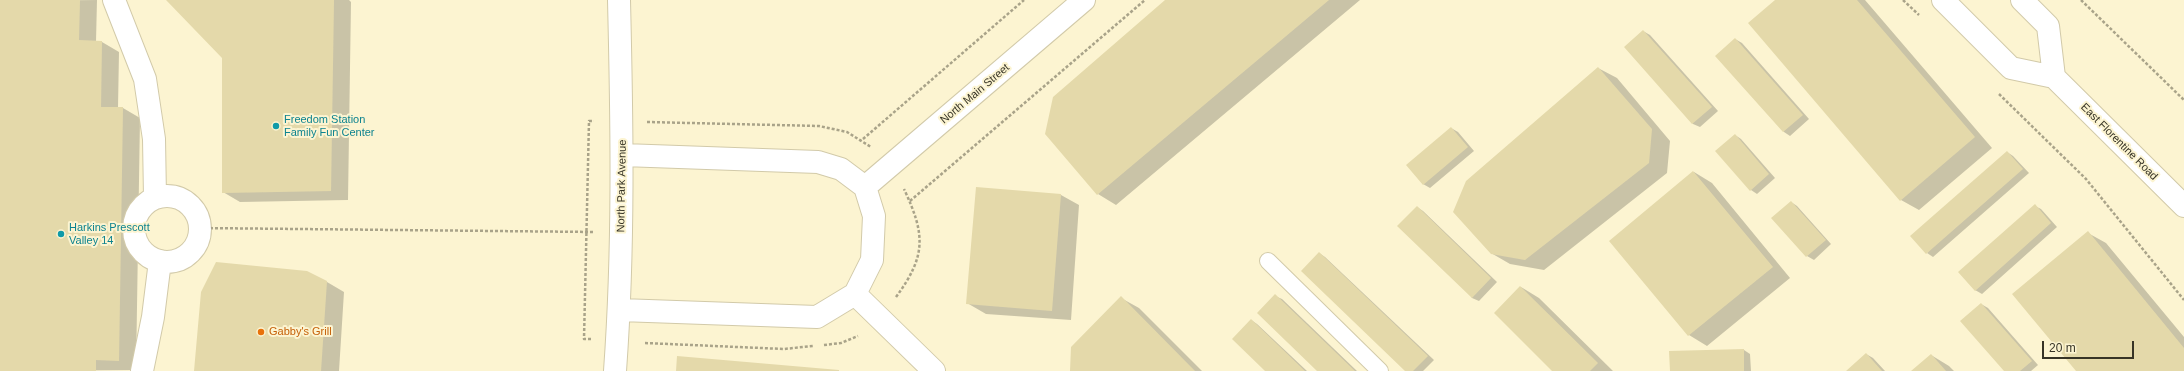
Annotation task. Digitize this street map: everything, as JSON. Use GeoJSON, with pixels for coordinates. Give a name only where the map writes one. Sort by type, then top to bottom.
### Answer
{"type":"FeatureCollection","features":[{"type":"Feature","properties":{"kind":"street"},"geometry":{"type":"LineString","coordinates":[[114,0],[145,80],[154,139],[155,197]]}},
{"type":"Feature","properties":{"kind":"street","name":"North Park Avenue"},"geometry":{"type":"LineString","coordinates":[[615,371],[620,310],[623,155],[619,0]]}},
{"type":"Feature","properties":{"kind":"street","name":"North Main Street"},"geometry":{"type":"LineString","coordinates":[[865,187],[1084,0]]}},
{"type":"Feature","properties":{"kind":"street"},"geometry":{"type":"LineString","coordinates":[[1943,0],[2011,68],[2054,78],[2048,26],[2022,0]]}},
{"type":"Feature","properties":{"kind":"street","name":"East Florentine Road"},"geometry":{"type":"LineString","coordinates":[[2054,78],[2184,206]]}},
{"type":"Feature","properties":{"kind":"street"},"geometry":{"type":"LineString","coordinates":[[620,310],[818,317],[855,294],[872,260],[874,216],[865,187],[841,169],[818,162],[623,155]]}},
{"type":"Feature","properties":{"kind":"street"},"geometry":{"type":"LineString","coordinates":[[165,195],[176,196],[185,200],[194,208],[198,217],[200,228],[199,238],[188,254],[170,262],[160,262],[150,258],[142,251],[133,231],[134,220],[138,211],[145,202],[155,197],[165,195]]}},
{"type":"Feature","properties":{"kind":"street"},"geometry":{"type":"LineString","coordinates":[[142,371],[154,317],[160,262]]}},
{"type":"Feature","properties":{"kind":"street"},"geometry":{"type":"LineString","coordinates":[[855,294],[934,371]]}},
{"type":"Feature","properties":{"kind":"lane"},"geometry":{"type":"LineString","coordinates":[[1268,261],[1380,371]]}},
{"type":"Feature","properties":{"kind":"path"},"geometry":{"type":"LineString","coordinates":[[862,140],[1024,0]]}},
{"type":"Feature","properties":{"kind":"path"},"geometry":{"type":"LineString","coordinates":[[910,201],[1145,0]]}},
{"type":"Feature","properties":{"kind":"path"},"geometry":{"type":"LineString","coordinates":[[1903,0],[1920,16]]}},
{"type":"Feature","properties":{"kind":"path"},"geometry":{"type":"LineString","coordinates":[[2081,0],[2184,100]]}},
{"type":"Feature","properties":{"kind":"path"},"geometry":{"type":"LineString","coordinates":[[1998,92],[2086,179],[2184,300]]}},
{"type":"Feature","properties":{"kind":"path"},"geometry":{"type":"LineString","coordinates":[[597,339],[584,339],[586,232],[589,121],[602,122]]}},
{"type":"Feature","properties":{"kind":"path"},"geometry":{"type":"LineString","coordinates":[[639,122],[819,126],[847,132],[862,140],[874,149]]}},
{"type":"Feature","properties":{"kind":"path"},"geometry":{"type":"LineString","coordinates":[[894,300],[907,282],[919,254],[921,238],[916,214],[904,188]]}},
{"type":"Feature","properties":{"kind":"path"},"geometry":{"type":"LineString","coordinates":[[200,228],[621,232]]}},
{"type":"Feature","properties":{"kind":"path"},"geometry":{"type":"LineString","coordinates":[[638,342],[784,349],[841,343],[864,333]]}},
{"type":"Feature","properties":{"kind":"building","name":"Harkins Prescott Valley 14"},"geometry":{"type":"Polygon","coordinates":[[[0,0],[80,0],[79,40],[102,41],[101,107],[123,107],[119,361],[96,360],[96,371],[0,371],[0,0]]]}},
{"type":"Feature","properties":{"kind":"building"},"geometry":{"type":"Polygon","coordinates":[[[166,0],[334,0],[331,191],[222,193],[222,58],[166,0]]]}},
{"type":"Feature","properties":{"kind":"building"},"geometry":{"type":"Polygon","coordinates":[[[1165,0],[1329,0],[1097,195],[1045,134],[1053,97],[1165,0]]]}},
{"type":"Feature","properties":{"kind":"building"},"geometry":{"type":"Polygon","coordinates":[[[1775,0],[1857,0],[1975,137],[1900,201],[1748,23],[1775,0]]]}},
{"type":"Feature","properties":{"kind":"building"},"geometry":{"type":"Polygon","coordinates":[[[1643,30],[1712,107],[1692,124],[1624,47],[1643,30]]]}},
{"type":"Feature","properties":{"kind":"building"},"geometry":{"type":"Polygon","coordinates":[[[1735,38],[1803,115],[1783,132],[1715,56],[1735,38]]]}},
{"type":"Feature","properties":{"kind":"building"},"geometry":{"type":"Polygon","coordinates":[[[1598,67],[1652,129],[1649,163],[1525,260],[1491,254],[1453,212],[1466,181],[1598,67]]]}},
{"type":"Feature","properties":{"kind":"building"},"geometry":{"type":"Polygon","coordinates":[[[1451,127],[1468,147],[1423,185],[1406,165],[1451,127]]]}},
{"type":"Feature","properties":{"kind":"building"},"geometry":{"type":"Polygon","coordinates":[[[1735,134],[1769,174],[1750,191],[1715,151],[1735,134]]]}},
{"type":"Feature","properties":{"kind":"building"},"geometry":{"type":"Polygon","coordinates":[[[2007,151],[2023,169],[1926,254],[1910,236],[2007,151]]]}},
{"type":"Feature","properties":{"kind":"building"},"geometry":{"type":"Polygon","coordinates":[[[1693,171],[1773,267],[1688,336],[1609,241],[1693,171]]]}},
{"type":"Feature","properties":{"kind":"building"},"geometry":{"type":"Polygon","coordinates":[[[976,187],[1061,194],[1052,311],[966,304],[976,187]]]}},
{"type":"Feature","properties":{"kind":"building"},"geometry":{"type":"Polygon","coordinates":[[[1791,201],[1826,240],[1806,257],[1771,218],[1791,201]]]}},
{"type":"Feature","properties":{"kind":"building"},"geometry":{"type":"Polygon","coordinates":[[[2035,204],[2051,223],[1975,291],[1958,272],[2035,204]]]}},
{"type":"Feature","properties":{"kind":"building"},"geometry":{"type":"Polygon","coordinates":[[[1417,206],[1491,278],[1472,298],[1397,226],[1417,206]]]}},
{"type":"Feature","properties":{"kind":"building"},"geometry":{"type":"Polygon","coordinates":[[[2088,231],[2184,348],[2184,371],[2076,371],[2012,294],[2088,231]]]}},
{"type":"Feature","properties":{"kind":"building"},"geometry":{"type":"Polygon","coordinates":[[[1319,252],[1428,356],[1413,371],[1405,371],[1301,271],[1319,252]]]}},
{"type":"Feature","properties":{"kind":"building","name":"Gabby's Grill"},"geometry":{"type":"Polygon","coordinates":[[[216,262],[307,271],[327,281],[321,371],[194,371],[201,292],[216,262]]]}},
{"type":"Feature","properties":{"kind":"building"},"geometry":{"type":"Polygon","coordinates":[[[1520,286],[1598,363],[1590,371],[1552,371],[1494,313],[1520,286]]]}},
{"type":"Feature","properties":{"kind":"building"},"geometry":{"type":"Polygon","coordinates":[[[1275,294],[1355,371],[1317,371],[1257,313],[1275,294]]]}},
{"type":"Feature","properties":{"kind":"building"},"geometry":{"type":"Polygon","coordinates":[[[1121,296],[1195,371],[1070,371],[1071,347],[1121,296]]]}},
{"type":"Feature","properties":{"kind":"building"},"geometry":{"type":"Polygon","coordinates":[[[1981,303],[2032,361],[2020,371],[2004,371],[1960,321],[1981,303]]]}},
{"type":"Feature","properties":{"kind":"building"},"geometry":{"type":"Polygon","coordinates":[[[1251,319],[1305,371],[1265,371],[1232,339],[1251,319]]]}},
{"type":"Feature","properties":{"kind":"building"},"geometry":{"type":"Polygon","coordinates":[[[1744,349],[1744,371],[1670,371],[1669,351],[1744,349]]]}},
{"type":"Feature","properties":{"kind":"building"},"geometry":{"type":"Polygon","coordinates":[[[1866,353],[1882,371],[1846,371],[1866,353]]]}},
{"type":"Feature","properties":{"kind":"building"},"geometry":{"type":"Polygon","coordinates":[[[1931,354],[1946,371],[1911,371],[1931,354]]]}},
{"type":"Feature","properties":{"kind":"building"},"geometry":{"type":"Polygon","coordinates":[[[677,356],[839,370],[839,371],[676,371],[677,356]]]}},
{"type":"Feature","properties":{"kind":"place","name":"Freedom Station Family Fun Center"},"geometry":{"type":"Point","coordinates":[276,126]}},
{"type":"Feature","properties":{"kind":"place","name":"Harkins Prescott Valley 14"},"geometry":{"type":"Point","coordinates":[61,234]}},
{"type":"Feature","properties":{"kind":"place","name":"Gabby's Grill"},"geometry":{"type":"Point","coordinates":[261,332]}}]}
